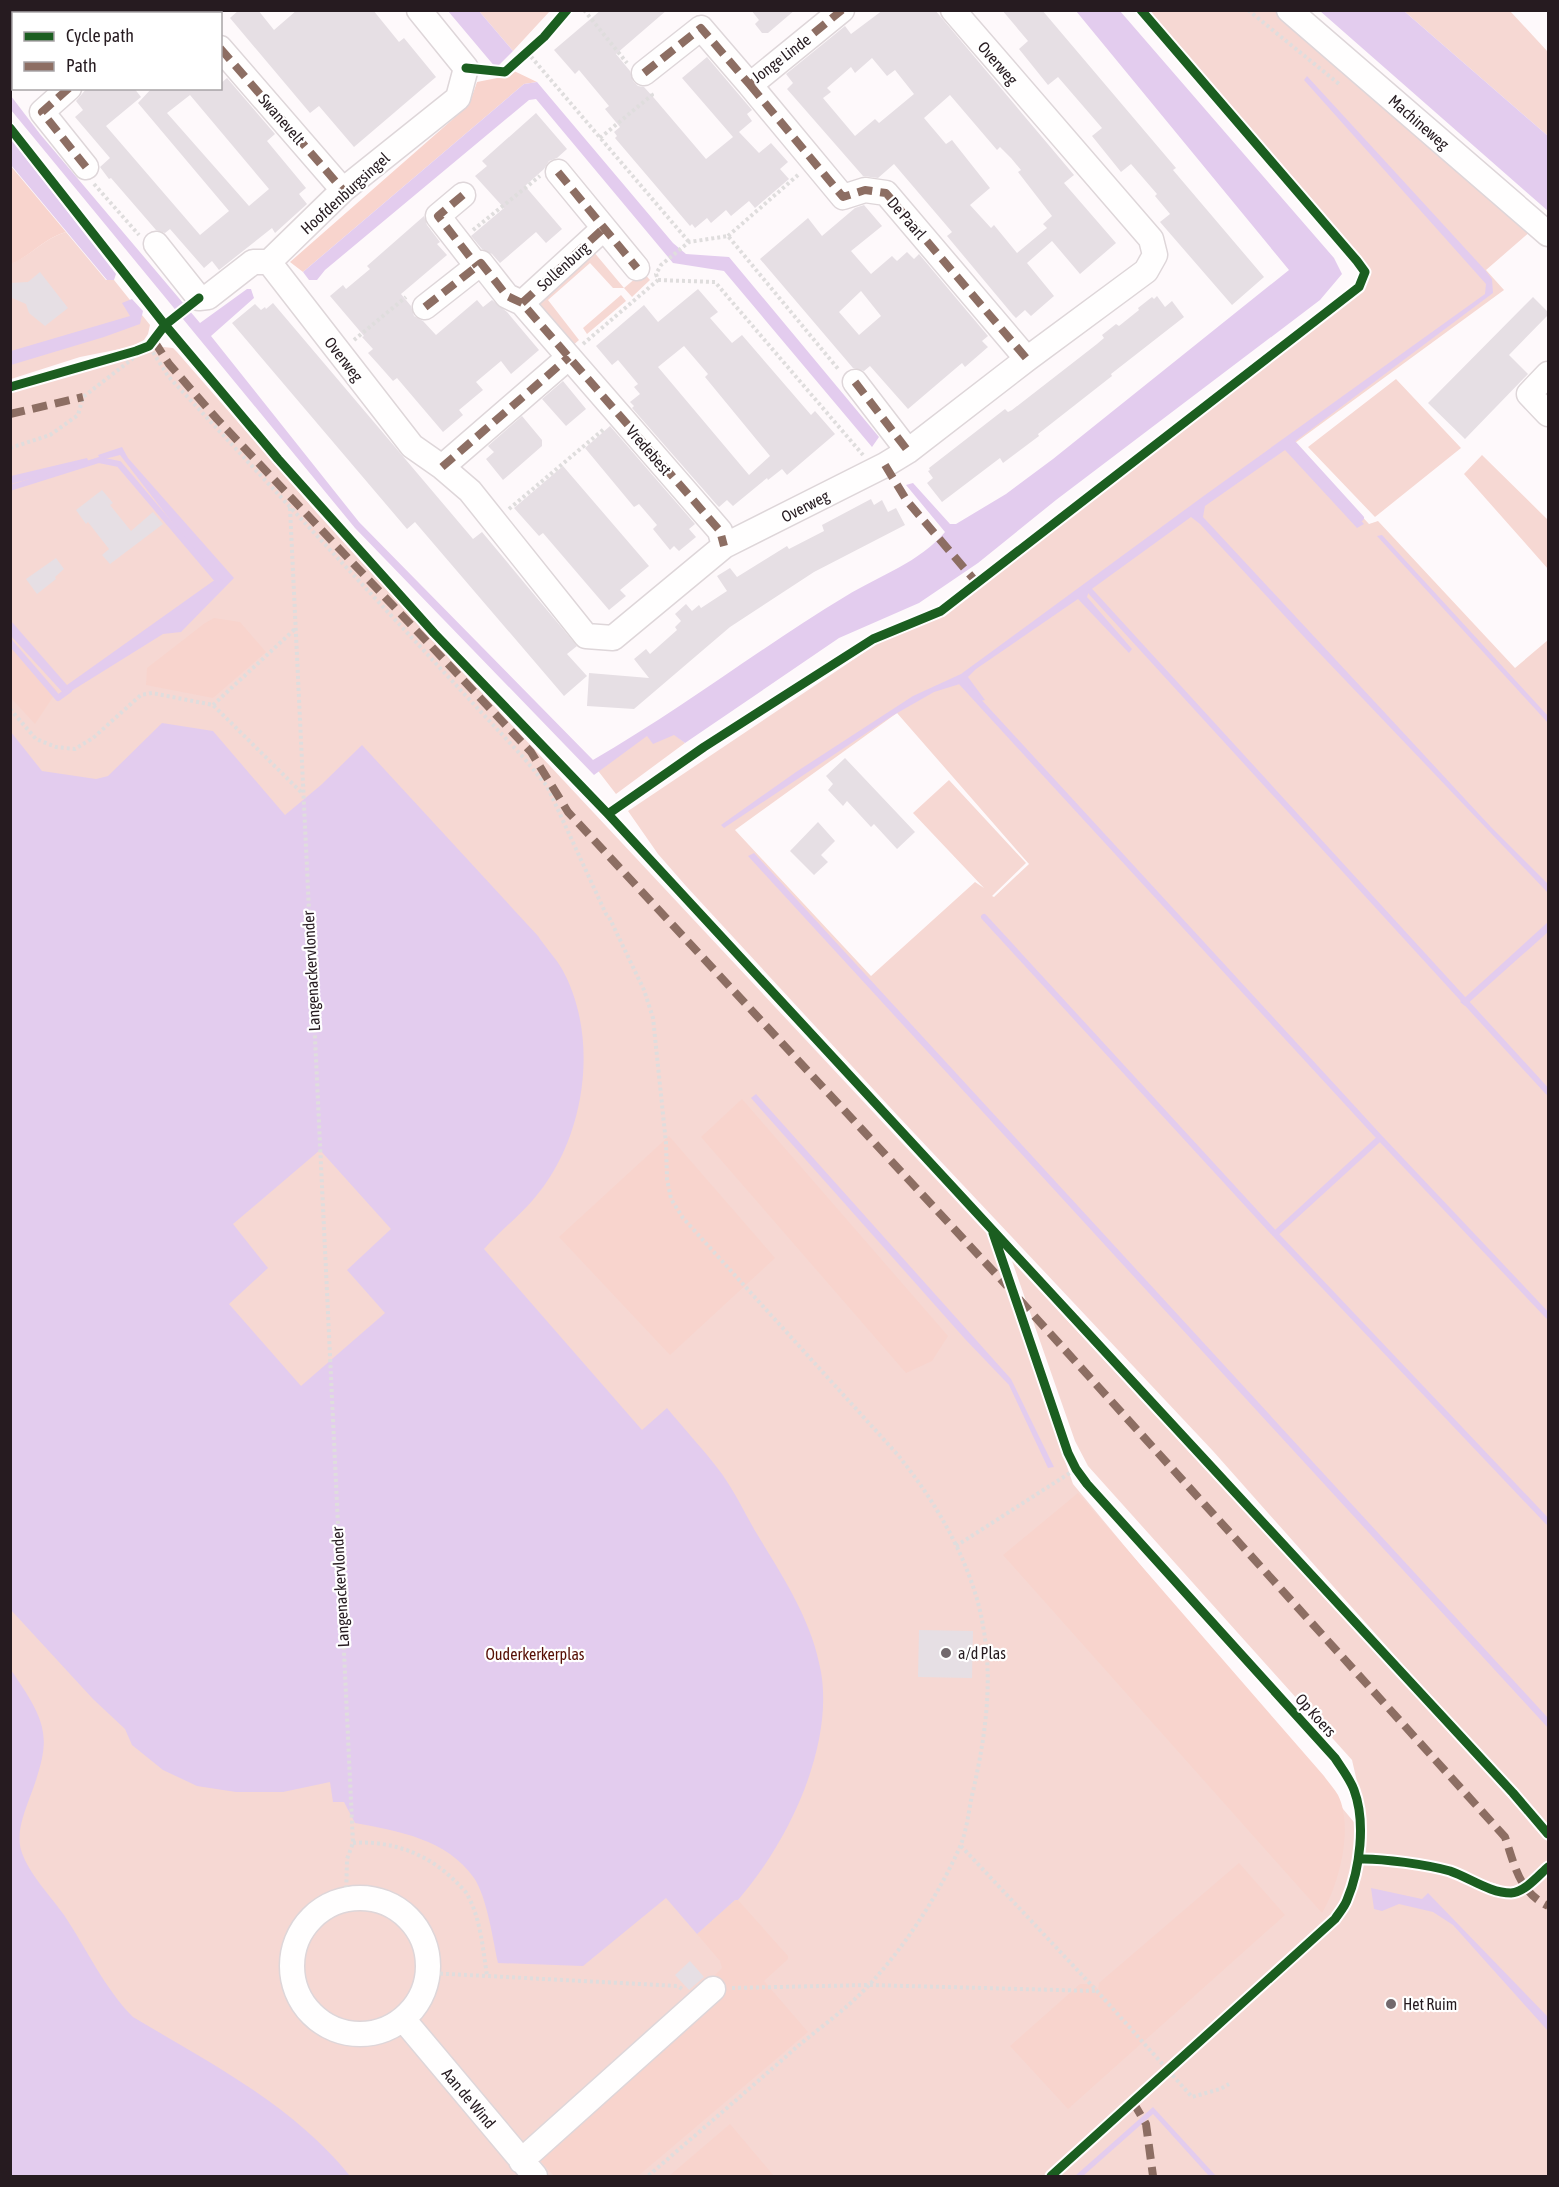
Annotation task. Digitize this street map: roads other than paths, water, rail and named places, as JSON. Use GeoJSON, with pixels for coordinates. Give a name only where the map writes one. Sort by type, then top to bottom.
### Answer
{"type":"FeatureCollection","features":[{"type":"Feature","properties":{"kind":"street","name":"Hoofdenburgsingel"},"geometry":{"type":"LineString","coordinates":[[156,244],[199,298],[208,297],[253,261],[269,262],[343,190],[458,98],[466,68],[419,10]]}},
{"type":"Feature","properties":{"kind":"street","name":"Jonge Linde"},"geometry":{"type":"LineString","coordinates":[[642,75],[701,28],[750,85],[842,10]]}},
{"type":"Feature","properties":{"kind":"street","name":"Overweg"},"geometry":{"type":"LineString","coordinates":[[269,262],[412,446],[470,490],[586,636],[613,638],[724,546],[885,465],[908,451],[1146,271],[1155,255],[1151,239],[953,10]]}},
{"type":"Feature","properties":{"kind":"street","name":"Machineweg"},"geometry":{"type":"LineString","coordinates":[[1288,10],[1548,234]]}},
{"type":"Feature","properties":{"kind":"street","name":"Swanevelt"},"geometry":{"type":"LineString","coordinates":[[222,50],[343,190]]}},
{"type":"Feature","properties":{"kind":"street","name":"De Paarl"},"geometry":{"type":"LineString","coordinates":[[750,85],[843,197],[865,190],[886,193],[1027,359]]}},
{"type":"Feature","properties":{"kind":"street"},"geometry":{"type":"LineString","coordinates":[[67,90],[42,112],[86,167]]}},
{"type":"Feature","properties":{"kind":"street","name":"Sollenburg"},"geometry":{"type":"LineString","coordinates":[[558,172],[604,228],[648,274]]}},
{"type":"Feature","properties":{"kind":"street"},"geometry":{"type":"LineString","coordinates":[[425,307],[477,266],[438,216],[463,195]]}},
{"type":"Feature","properties":{"kind":"street","name":"Sollenburg"},"geometry":{"type":"LineString","coordinates":[[522,303],[604,228]]}},
{"type":"Feature","properties":{"kind":"street","name":"Vredebest"},"geometry":{"type":"LineString","coordinates":[[477,266],[481,263],[507,296],[522,303],[569,356],[720,531],[724,546]]}},
{"type":"Feature","properties":{"kind":"street"},"geometry":{"type":"LineString","coordinates":[[442,467],[569,356]]}},
{"type":"Feature","properties":{"kind":"street"},"geometry":{"type":"LineString","coordinates":[[1548,374],[1528,394],[1548,414]]}},
{"type":"Feature","properties":{"kind":"street"},"geometry":{"type":"LineString","coordinates":[[855,382],[908,451]]}},
{"type":"Feature","properties":{"kind":"street"},"geometry":{"type":"LineString","coordinates":[[372,1899],[403,1913],[416,1927],[425,1944],[428,1973],[419,2001],[403,2019],[384,2031],[363,2035],[343,2033],[323,2024],[306,2009],[297,1992],[292,1971],[293,1952],[300,1933],[311,1919],[324,1909],[346,1900],[372,1899]]}},
{"type":"Feature","properties":{"kind":"street"},"geometry":{"type":"LineString","coordinates":[[528,2169],[713,1989]]}},
{"type":"Feature","properties":{"kind":"street","name":"Aan de Wind"},"geometry":{"type":"LineString","coordinates":[[403,2019],[528,2169]]}},
{"type":"Feature","properties":{"kind":"waterway"},"geometry":{"type":"LineString","coordinates":[[1291,441],[1361,518]]}},
{"type":"Feature","properties":{"kind":"waterway"},"geometry":{"type":"LineString","coordinates":[[10,488],[99,460],[119,464],[220,583]]}},
{"type":"Feature","properties":{"kind":"waterway"},"geometry":{"type":"LineString","coordinates":[[1091,592],[1548,1092]]}},
{"type":"Feature","properties":{"kind":"waterway"},"geometry":{"type":"LineString","coordinates":[[10,642],[58,698],[69,690]]}},
{"type":"Feature","properties":{"kind":"waterway"},"geometry":{"type":"LineString","coordinates":[[962,683],[1380,1138],[1275,1234]]}},
{"type":"Feature","properties":{"kind":"waterway"},"geometry":{"type":"LineString","coordinates":[[984,917],[1275,1234],[1548,1522]]}},
{"type":"Feature","properties":{"kind":"waterway"},"geometry":{"type":"LineString","coordinates":[[1380,1138],[1548,1316]]}},
{"type":"Feature","properties":{"kind":"place","name":"a/d Plas"},"geometry":{"type":"Point","coordinates":[946,1653]}},
{"type":"Feature","properties":{"kind":"place","name":"Het Ruim"},"geometry":{"type":"Point","coordinates":[1391,2004]}},
{"type":"Feature","properties":{"kind":"park label","name":"Ouderkerkerplas"},"geometry":{"type":"Point","coordinates":[535,1654]}}]}
